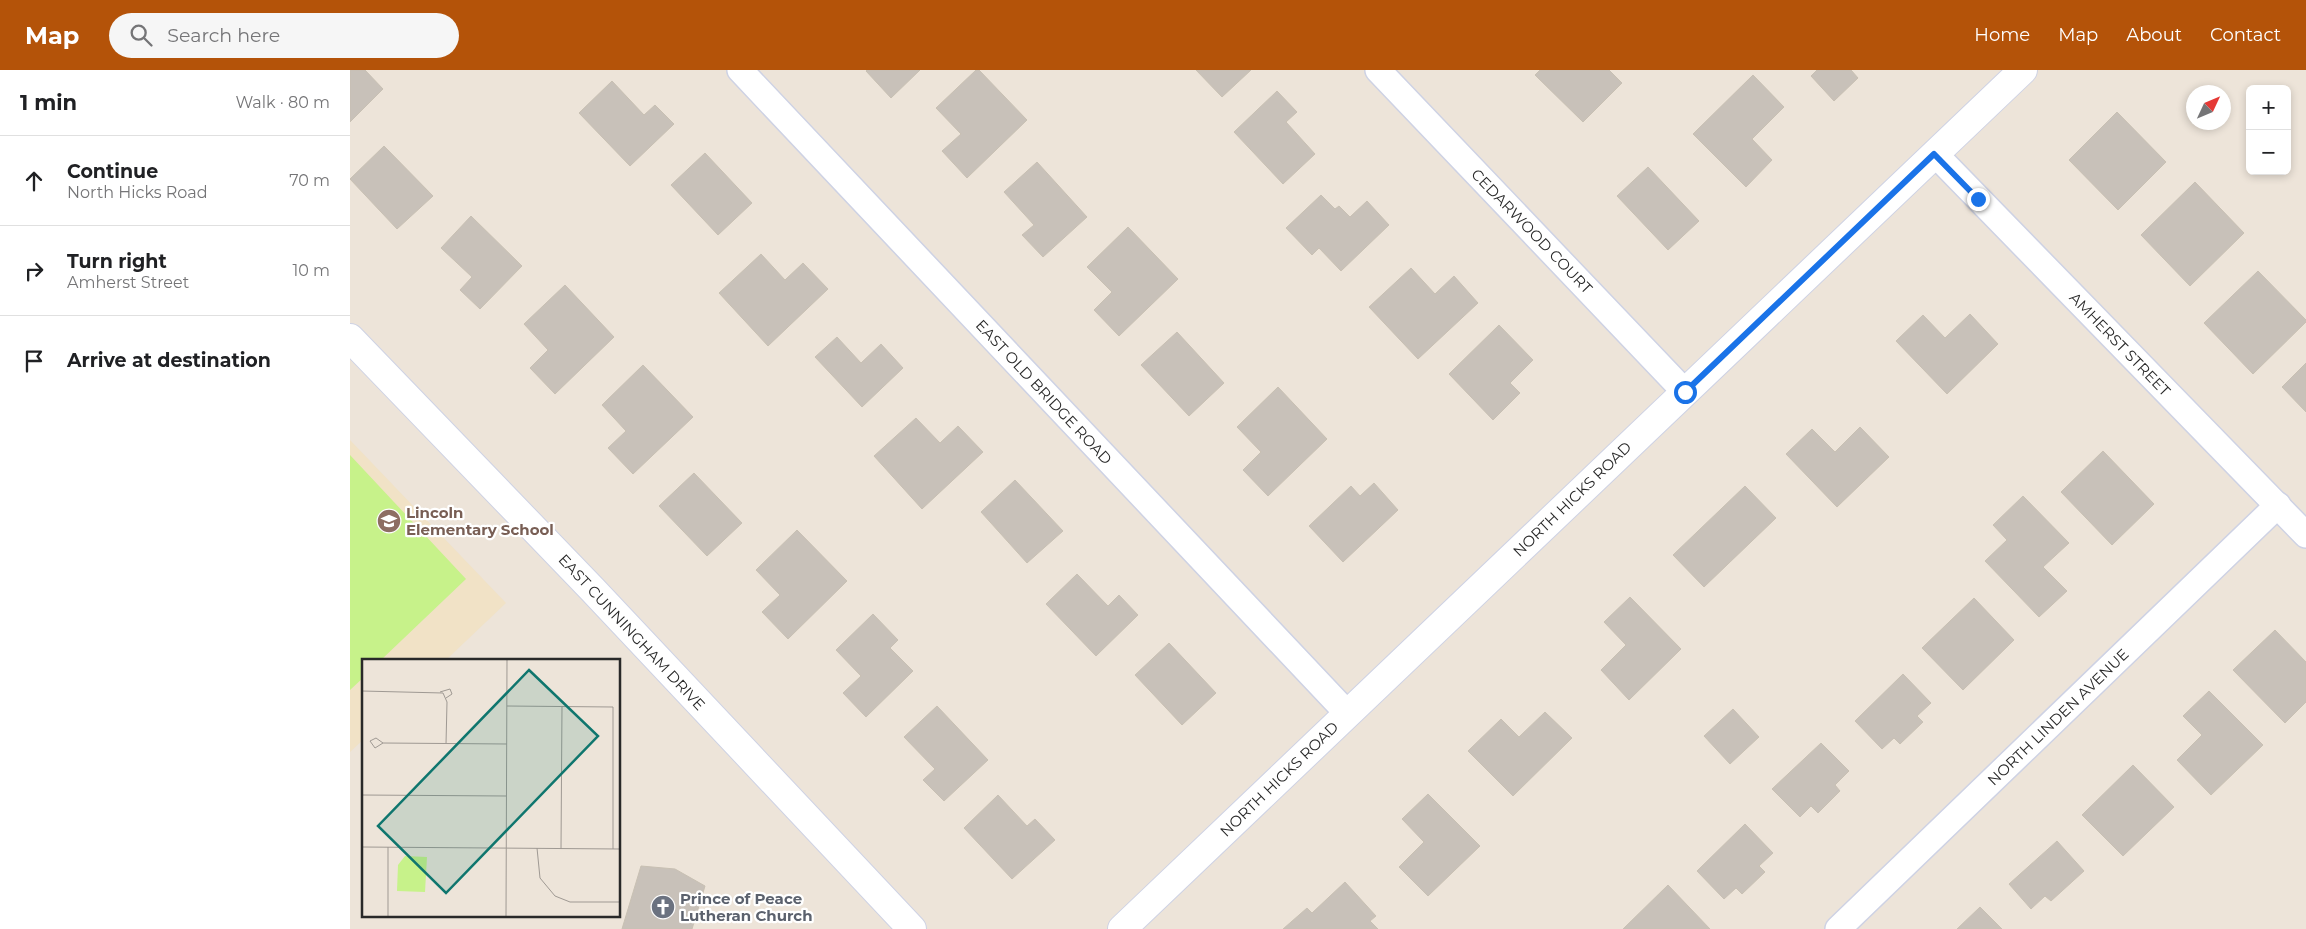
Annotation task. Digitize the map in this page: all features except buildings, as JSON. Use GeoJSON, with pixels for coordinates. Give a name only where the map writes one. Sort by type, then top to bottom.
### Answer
{"type":"FeatureCollection","features":[{"type":"Feature","properties":{"kind":"main road","name":"NORTH HICKS ROAD"},"geometry":{"type":"LineString","coordinates":[[1122,929],[2023,70]]}},
{"type":"Feature","properties":{"kind":"main road","name":"EAST CUNNINGHAM DRIVE"},"geometry":{"type":"LineString","coordinates":[[350,338],[592,589],[912,929]]}},
{"type":"Feature","properties":{"kind":"street","name":"EAST OLD BRIDGE ROAD"},"geometry":{"type":"LineString","coordinates":[[740,70],[1348,714]]}},
{"type":"Feature","properties":{"kind":"street","name":"CEDARWOOD COURT"},"geometry":{"type":"LineString","coordinates":[[1378,70],[1685,392]]}},
{"type":"Feature","properties":{"kind":"street","name":"AMHERST STREET"},"geometry":{"type":"LineString","coordinates":[[1934,154],[2306,534]]}},
{"type":"Feature","properties":{"kind":"street","name":"NORTH LINDEN AVENUE"},"geometry":{"type":"LineString","coordinates":[[1838,929],[2278,505]]}},
{"type":"Feature","properties":{"kind":"shaded area","name":"Lincoln Elementary School"},"geometry":{"type":"Polygon","coordinates":[[[350,440],[506,603],[447,659],[362,659],[362,741],[350,752],[350,440]]]}},
{"type":"Feature","properties":{"kind":"green space","name":"Lincoln Elementary School"},"geometry":{"type":"Polygon","coordinates":[[[350,455],[466,579],[382,659],[362,659],[362,679],[350,690],[350,455]]]}},
{"type":"Feature","properties":{"kind":"place","name":"Lincoln Elementary School"},"geometry":{"type":"Point","coordinates":[389,521]}},
{"type":"Feature","properties":{"kind":"place","name":"Prince of Peace Lutheran Church"},"geometry":{"type":"Point","coordinates":[663,907]}},
{"type":"Feature","properties":{"kind":"route"},"geometry":{"type":"LineString","coordinates":[[1685,392],[1934,154],[1978,199]]}}]}
